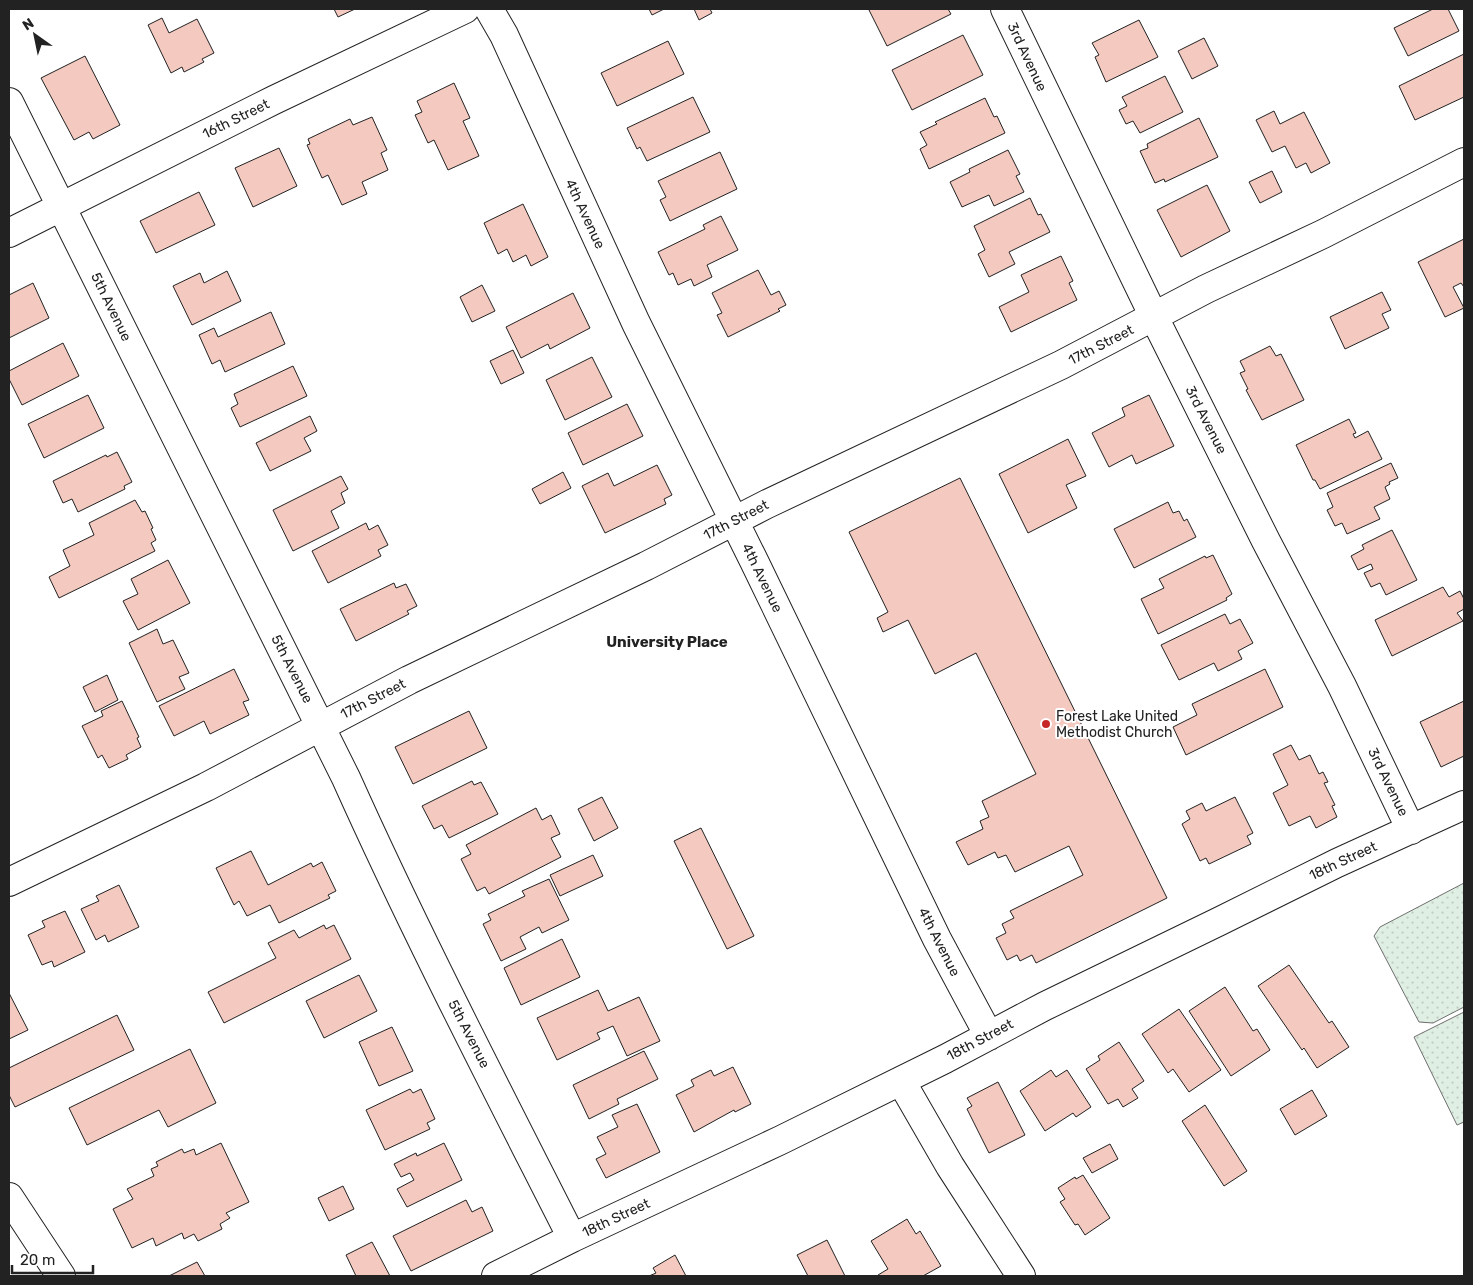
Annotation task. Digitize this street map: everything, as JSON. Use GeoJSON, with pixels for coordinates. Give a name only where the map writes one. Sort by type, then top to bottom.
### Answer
{"type":"FeatureCollection","features":[{"type":"Feature","properties":{"kind":"street","name":"16th Street"},"geometry":{"type":"LineString","coordinates":[[9,233],[274,100],[465,9]]}},
{"type":"Feature","properties":{"kind":"street","name":"4th Avenue"},"geometry":{"type":"LineString","coordinates":[[489,9],[504,35],[636,323],[937,939],[989,1036]]}},
{"type":"Feature","properties":{"kind":"street","name":"3rd Avenue"},"geometry":{"type":"LineString","coordinates":[[1005,9],[1154,317],[1266,541],[1342,686],[1412,830]]}},
{"type":"Feature","properties":{"kind":"street","name":"5th Avenue"},"geometry":{"type":"LineString","coordinates":[[9,102],[346,778],[389,872],[572,1238]]}},
{"type":"Feature","properties":{"kind":"street","name":"17th Street"},"geometry":{"type":"LineString","coordinates":[[9,882],[206,787],[409,680],[646,566],[733,521],[1061,365],[1206,289],[1323,234],[1464,162]]}},
{"type":"Feature","properties":{"kind":"street","name":"18th Street"},"geometry":{"type":"LineString","coordinates":[[496,1276],[901,1081],[1045,1006],[1337,863],[1464,805]]}},
{"type":"Feature","properties":{"kind":"street"},"geometry":{"type":"LineString","coordinates":[[901,1081],[950,1166],[1021,1276]]}},
{"type":"Feature","properties":{"kind":"street"},"geometry":{"type":"LineString","coordinates":[[9,1197],[61,1276]]}},
{"type":"Feature","properties":{"kind":"green space"},"geometry":{"type":"Polygon","coordinates":[[[1464,883],[1464,1007],[1433,1023],[1419,1022],[1374,936],[1380,927],[1464,883]]]}},
{"type":"Feature","properties":{"kind":"green space"},"geometry":{"type":"Polygon","coordinates":[[[1464,1012],[1464,1122],[1457,1125],[1414,1037],[1464,1012]]]}},
{"type":"Feature","properties":{"kind":"building"},"geometry":{"type":"Polygon","coordinates":[[[334,9],[355,9],[338,17],[334,9]]]}},
{"type":"Feature","properties":{"kind":"building"},"geometry":{"type":"Polygon","coordinates":[[[649,9],[664,9],[652,15],[649,9]]]}},
{"type":"Feature","properties":{"kind":"building"},"geometry":{"type":"Polygon","coordinates":[[[694,9],[710,9],[712,13],[699,20],[694,9]]]}},
{"type":"Feature","properties":{"kind":"building"},"geometry":{"type":"Polygon","coordinates":[[[948,9],[951,14],[887,46],[869,10],[948,9]]]}},
{"type":"Feature","properties":{"kind":"building"},"geometry":{"type":"Polygon","coordinates":[[[1433,9],[1448,9],[1459,31],[1408,56],[1394,28],[1433,9]]]}},
{"type":"Feature","properties":{"kind":"building"},"geometry":{"type":"Polygon","coordinates":[[[162,18],[169,33],[197,19],[214,53],[202,59],[204,62],[184,72],[182,67],[171,73],[148,25],[162,18]]]}},
{"type":"Feature","properties":{"kind":"building"},"geometry":{"type":"Polygon","coordinates":[[[1139,20],[1158,57],[1106,82],[1095,57],[1099,55],[1092,43],[1139,20]]]}},
{"type":"Feature","properties":{"kind":"building"},"geometry":{"type":"Polygon","coordinates":[[[963,35],[983,75],[912,110],[892,70],[963,35]]]}},
{"type":"Feature","properties":{"kind":"building"},"geometry":{"type":"Polygon","coordinates":[[[1204,38],[1218,66],[1192,79],[1178,51],[1204,38]]]}},
{"type":"Feature","properties":{"kind":"building"},"geometry":{"type":"Polygon","coordinates":[[[668,41],[684,74],[617,106],[601,73],[668,41]]]}},
{"type":"Feature","properties":{"kind":"building"},"geometry":{"type":"Polygon","coordinates":[[[1464,54],[1464,97],[1415,120],[1399,86],[1464,54]]]}},
{"type":"Feature","properties":{"kind":"building"},"geometry":{"type":"Polygon","coordinates":[[[85,56],[120,125],[93,139],[89,132],[74,140],[41,78],[85,56]]]}},
{"type":"Feature","properties":{"kind":"building"},"geometry":{"type":"Polygon","coordinates":[[[1165,76],[1183,112],[1140,133],[1133,121],[1126,124],[1119,110],[1127,106],[1122,97],[1165,76]]]}},
{"type":"Feature","properties":{"kind":"building"},"geometry":{"type":"Polygon","coordinates":[[[454,83],[470,118],[463,121],[479,156],[448,170],[434,140],[428,143],[415,115],[422,112],[417,101],[454,83]]]}},
{"type":"Feature","properties":{"kind":"building"},"geometry":{"type":"Polygon","coordinates":[[[693,97],[710,132],[647,161],[640,147],[637,149],[627,128],[693,97]]]}},
{"type":"Feature","properties":{"kind":"building"},"geometry":{"type":"Polygon","coordinates":[[[985,98],[994,117],[997,116],[1005,133],[929,169],[920,149],[927,145],[920,132],[937,124],[935,122],[985,98]]]}},
{"type":"Feature","properties":{"kind":"building"},"geometry":{"type":"Polygon","coordinates":[[[1274,111],[1280,124],[1304,112],[1330,163],[1311,173],[1306,163],[1296,168],[1285,146],[1272,152],[1256,120],[1274,111]]]}},
{"type":"Feature","properties":{"kind":"building"},"geometry":{"type":"Polygon","coordinates":[[[372,117],[387,150],[381,153],[388,170],[362,182],[367,194],[342,205],[328,175],[322,178],[307,145],[310,144],[308,139],[350,119],[353,125],[372,117]]]}},
{"type":"Feature","properties":{"kind":"building"},"geometry":{"type":"Polygon","coordinates":[[[1199,118],[1218,157],[1165,182],[1164,179],[1155,183],[1140,151],[1148,148],[1147,144],[1199,118]]]}},
{"type":"Feature","properties":{"kind":"building"},"geometry":{"type":"Polygon","coordinates":[[[279,148],[297,186],[253,207],[235,168],[279,148]]]}},
{"type":"Feature","properties":{"kind":"building"},"geometry":{"type":"Polygon","coordinates":[[[1008,150],[1020,174],[1016,176],[1024,192],[994,206],[989,195],[962,207],[950,182],[970,172],[969,169],[1008,150]]]}},
{"type":"Feature","properties":{"kind":"building"},"geometry":{"type":"Polygon","coordinates":[[[720,152],[737,189],[670,221],[660,200],[666,197],[658,181],[720,152]]]}},
{"type":"Feature","properties":{"kind":"building"},"geometry":{"type":"Polygon","coordinates":[[[1272,171],[1282,192],[1260,203],[1249,182],[1272,171]]]}},
{"type":"Feature","properties":{"kind":"building"},"geometry":{"type":"Polygon","coordinates":[[[1207,185],[1230,231],[1181,257],[1157,210],[1207,185]]]}},
{"type":"Feature","properties":{"kind":"building"},"geometry":{"type":"Polygon","coordinates":[[[199,192],[215,225],[156,253],[140,221],[199,192]]]}},
{"type":"Feature","properties":{"kind":"building"},"geometry":{"type":"Polygon","coordinates":[[[1030,198],[1038,215],[1041,214],[1050,232],[1009,252],[1015,264],[989,277],[978,254],[985,250],[974,226],[1030,198]]]}},
{"type":"Feature","properties":{"kind":"building"},"geometry":{"type":"Polygon","coordinates":[[[523,204],[548,257],[531,266],[526,255],[513,262],[507,249],[498,254],[484,223],[523,204]]]}},
{"type":"Feature","properties":{"kind":"building"},"geometry":{"type":"Polygon","coordinates":[[[721,216],[738,250],[707,265],[712,277],[694,286],[691,279],[678,285],[673,273],[669,275],[658,252],[705,229],[703,225],[721,216]]]}},
{"type":"Feature","properties":{"kind":"building"},"geometry":{"type":"Polygon","coordinates":[[[1464,239],[1464,287],[1461,283],[1453,287],[1464,308],[1445,317],[1418,262],[1464,239]]]}},
{"type":"Feature","properties":{"kind":"building"},"geometry":{"type":"Polygon","coordinates":[[[1061,256],[1073,281],[1069,283],[1077,300],[1011,332],[999,307],[1029,292],[1021,275],[1061,256]]]}},
{"type":"Feature","properties":{"kind":"building"},"geometry":{"type":"Polygon","coordinates":[[[758,270],[771,295],[779,291],[786,305],[778,309],[780,311],[728,337],[717,315],[722,313],[712,293],[758,270]]]}},
{"type":"Feature","properties":{"kind":"building"},"geometry":{"type":"Polygon","coordinates":[[[227,271],[241,301],[192,325],[173,286],[200,273],[204,283],[227,271]]]}},
{"type":"Feature","properties":{"kind":"building"},"geometry":{"type":"Polygon","coordinates":[[[33,283],[49,318],[9,338],[9,295],[33,283]]]}},
{"type":"Feature","properties":{"kind":"building"},"geometry":{"type":"Polygon","coordinates":[[[482,285],[495,311],[472,322],[460,297],[482,285]]]}},
{"type":"Feature","properties":{"kind":"building"},"geometry":{"type":"Polygon","coordinates":[[[1382,292],[1391,310],[1382,314],[1389,328],[1345,349],[1330,317],[1382,292]]]}},
{"type":"Feature","properties":{"kind":"building"},"geometry":{"type":"Polygon","coordinates":[[[573,293],[590,328],[550,349],[548,344],[521,358],[506,327],[573,293]]]}},
{"type":"Feature","properties":{"kind":"building"},"geometry":{"type":"Polygon","coordinates":[[[271,312],[285,344],[225,372],[220,360],[212,364],[199,335],[214,328],[218,337],[271,312]]]}},
{"type":"Feature","properties":{"kind":"building"},"geometry":{"type":"Polygon","coordinates":[[[63,343],[79,376],[22,405],[9,379],[9,371],[63,343]]]}},
{"type":"Feature","properties":{"kind":"building"},"geometry":{"type":"Polygon","coordinates":[[[1270,346],[1276,356],[1281,354],[1304,400],[1262,420],[1246,390],[1248,389],[1240,373],[1245,371],[1240,361],[1270,346]]]}},
{"type":"Feature","properties":{"kind":"building"},"geometry":{"type":"Polygon","coordinates":[[[513,350],[524,373],[501,384],[490,361],[513,350]]]}},
{"type":"Feature","properties":{"kind":"building"},"geometry":{"type":"Polygon","coordinates":[[[592,357],[612,397],[565,420],[546,380],[592,357]]]}},
{"type":"Feature","properties":{"kind":"building"},"geometry":{"type":"Polygon","coordinates":[[[293,366],[307,396],[240,427],[231,408],[238,404],[234,394],[293,366]]]}},
{"type":"Feature","properties":{"kind":"building"},"geometry":{"type":"Polygon","coordinates":[[[88,395],[104,428],[44,458],[28,424],[88,395]]]}},
{"type":"Feature","properties":{"kind":"building"},"geometry":{"type":"Polygon","coordinates":[[[1149,395],[1174,446],[1136,464],[1132,455],[1109,467],[1092,433],[1125,416],[1122,408],[1149,395]]]}},
{"type":"Feature","properties":{"kind":"building"},"geometry":{"type":"Polygon","coordinates":[[[627,404],[643,436],[583,465],[568,433],[627,404]]]}},
{"type":"Feature","properties":{"kind":"building"},"geometry":{"type":"Polygon","coordinates":[[[310,416],[317,431],[304,438],[311,451],[270,471],[256,443],[310,416]]]}},
{"type":"Feature","properties":{"kind":"building"},"geometry":{"type":"Polygon","coordinates":[[[1349,419],[1356,433],[1353,434],[1355,438],[1368,431],[1382,459],[1320,489],[1315,480],[1313,480],[1296,445],[1349,419]]]}},
{"type":"Feature","properties":{"kind":"building"},"geometry":{"type":"Polygon","coordinates":[[[1068,439],[1086,476],[1066,485],[1077,508],[1028,533],[999,474],[1068,439]]]}},
{"type":"Feature","properties":{"kind":"building"},"geometry":{"type":"Polygon","coordinates":[[[117,452],[132,482],[124,486],[125,489],[78,512],[72,499],[63,503],[53,481],[106,455],[107,457],[117,452]]]}},
{"type":"Feature","properties":{"kind":"building"},"geometry":{"type":"Polygon","coordinates":[[[1391,463],[1398,478],[1389,482],[1390,484],[1385,487],[1390,499],[1374,507],[1380,519],[1347,534],[1342,523],[1335,526],[1327,510],[1333,507],[1327,493],[1391,463]]]}},
{"type":"Feature","properties":{"kind":"building"},"geometry":{"type":"Polygon","coordinates":[[[657,465],[672,495],[664,499],[666,504],[605,533],[582,486],[608,473],[614,486],[657,465]]]}},
{"type":"Feature","properties":{"kind":"building"},"geometry":{"type":"Polygon","coordinates":[[[563,472],[571,488],[540,504],[532,489],[563,472]]]}},
{"type":"Feature","properties":{"kind":"building"},"geometry":{"type":"Polygon","coordinates":[[[341,476],[348,489],[341,493],[345,503],[331,511],[339,528],[293,551],[273,510],[341,476]]]}},
{"type":"Feature","properties":{"kind":"building","name":"Forest Lake United Methodist Church"},"geometry":{"type":"Polygon","coordinates":[[[960,478],[1167,898],[1036,963],[1032,955],[1020,961],[1017,955],[1007,960],[996,938],[1006,933],[1002,924],[1014,918],[1010,911],[1083,875],[1069,846],[1015,872],[1006,855],[998,858],[995,852],[968,865],[956,842],[983,829],[980,821],[989,817],[982,801],[1036,774],[976,653],[935,674],[908,620],[883,632],[877,618],[888,612],[849,532],[960,478]]]}},
{"type":"Feature","properties":{"kind":"building"},"geometry":{"type":"Polygon","coordinates":[[[135,500],[142,512],[145,511],[153,528],[151,529],[156,540],[151,543],[155,551],[59,598],[49,577],[70,566],[63,550],[94,535],[89,523],[135,500]]]}},
{"type":"Feature","properties":{"kind":"building"},"geometry":{"type":"Polygon","coordinates":[[[1168,502],[1173,513],[1179,511],[1184,521],[1187,519],[1196,537],[1134,568],[1114,529],[1168,502]]]}},
{"type":"Feature","properties":{"kind":"building"},"geometry":{"type":"Polygon","coordinates":[[[366,523],[369,530],[378,525],[388,545],[378,550],[381,556],[328,583],[312,551],[366,523]]]}},
{"type":"Feature","properties":{"kind":"building"},"geometry":{"type":"Polygon","coordinates":[[[1392,530],[1417,580],[1386,595],[1380,583],[1371,587],[1364,573],[1373,569],[1371,564],[1358,570],[1351,556],[1364,549],[1362,545],[1392,530]]]}},
{"type":"Feature","properties":{"kind":"building"},"geometry":{"type":"Polygon","coordinates":[[[1213,555],[1232,594],[1226,598],[1227,600],[1158,634],[1141,599],[1164,588],[1159,579],[1205,556],[1206,558],[1213,555]]]}},
{"type":"Feature","properties":{"kind":"building"},"geometry":{"type":"Polygon","coordinates":[[[168,560],[190,603],[138,630],[123,601],[138,594],[131,579],[168,560]]]}},
{"type":"Feature","properties":{"kind":"building"},"geometry":{"type":"Polygon","coordinates":[[[394,583],[396,588],[406,584],[417,606],[407,611],[409,614],[356,641],[340,609],[394,583]]]}},
{"type":"Feature","properties":{"kind":"building"},"geometry":{"type":"Polygon","coordinates":[[[1443,587],[1449,597],[1460,591],[1464,599],[1464,609],[1457,613],[1463,621],[1392,656],[1375,620],[1443,587]]]}},
{"type":"Feature","properties":{"kind":"building"},"geometry":{"type":"Polygon","coordinates":[[[1225,614],[1230,624],[1240,619],[1253,643],[1238,651],[1242,659],[1218,671],[1214,663],[1179,680],[1161,645],[1225,614]]]}},
{"type":"Feature","properties":{"kind":"building"},"geometry":{"type":"Polygon","coordinates":[[[157,629],[163,644],[173,640],[189,673],[179,677],[185,689],[157,702],[129,643],[157,629]]]}},
{"type":"Feature","properties":{"kind":"building"},"geometry":{"type":"Polygon","coordinates":[[[234,669],[249,700],[243,702],[249,715],[210,734],[204,721],[174,736],[159,706],[234,669]]]}},
{"type":"Feature","properties":{"kind":"building"},"geometry":{"type":"Polygon","coordinates":[[[1265,669],[1283,707],[1186,755],[1173,727],[1197,715],[1192,704],[1265,669]]]}},
{"type":"Feature","properties":{"kind":"building"},"geometry":{"type":"Polygon","coordinates":[[[107,675],[118,700],[95,712],[83,687],[107,675]]]}},
{"type":"Feature","properties":{"kind":"building"},"geometry":{"type":"Polygon","coordinates":[[[122,701],[139,737],[137,738],[141,747],[126,755],[128,759],[109,768],[102,755],[98,758],[82,726],[103,716],[101,711],[122,701]]]}},
{"type":"Feature","properties":{"kind":"building"},"geometry":{"type":"Polygon","coordinates":[[[1464,701],[1464,756],[1441,767],[1420,722],[1464,701]]]}},
{"type":"Feature","properties":{"kind":"building"},"geometry":{"type":"Polygon","coordinates":[[[469,711],[487,748],[413,784],[395,747],[469,711]]]}},
{"type":"Feature","properties":{"kind":"building"},"geometry":{"type":"Polygon","coordinates":[[[1291,745],[1299,760],[1310,755],[1319,774],[1323,772],[1328,782],[1324,783],[1335,805],[1332,806],[1337,817],[1316,828],[1310,816],[1289,826],[1273,793],[1288,785],[1273,754],[1291,745]]]}},
{"type":"Feature","properties":{"kind":"building"},"geometry":{"type":"Polygon","coordinates":[[[472,781],[474,785],[481,782],[498,814],[449,838],[442,825],[434,829],[422,806],[472,781]]]}},
{"type":"Feature","properties":{"kind":"building"},"geometry":{"type":"Polygon","coordinates":[[[602,797],[618,828],[594,841],[578,809],[602,797]]]}},
{"type":"Feature","properties":{"kind":"building"},"geometry":{"type":"Polygon","coordinates":[[[1235,797],[1253,833],[1247,836],[1251,844],[1209,864],[1206,858],[1200,861],[1182,824],[1190,819],[1186,811],[1202,803],[1206,811],[1235,797]]]}},
{"type":"Feature","properties":{"kind":"building"},"geometry":{"type":"Polygon","coordinates":[[[536,808],[542,820],[551,815],[560,834],[551,838],[561,857],[489,894],[485,887],[477,891],[461,859],[471,854],[466,845],[536,808]]]}},
{"type":"Feature","properties":{"kind":"building"},"geometry":{"type":"Polygon","coordinates":[[[701,828],[754,936],[727,949],[674,841],[701,828]]]}},
{"type":"Feature","properties":{"kind":"building"},"geometry":{"type":"Polygon","coordinates":[[[251,851],[268,885],[311,863],[313,867],[322,862],[336,891],[328,895],[330,898],[279,923],[270,905],[247,916],[239,901],[234,905],[216,868],[251,851]]]}},
{"type":"Feature","properties":{"kind":"building"},"geometry":{"type":"Polygon","coordinates":[[[593,855],[603,876],[560,896],[550,875],[593,855]]]}},
{"type":"Feature","properties":{"kind":"building"},"geometry":{"type":"Polygon","coordinates":[[[549,879],[569,920],[542,933],[539,927],[520,937],[526,949],[501,961],[483,924],[491,920],[488,914],[525,896],[522,891],[549,879]]]}},
{"type":"Feature","properties":{"kind":"building"},"geometry":{"type":"Polygon","coordinates":[[[119,885],[139,927],[108,942],[105,935],[96,940],[81,909],[99,901],[96,896],[119,885]]]}},
{"type":"Feature","properties":{"kind":"building"},"geometry":{"type":"Polygon","coordinates":[[[65,911],[85,952],[54,967],[52,961],[42,965],[28,935],[45,927],[42,921],[65,911]]]}},
{"type":"Feature","properties":{"kind":"building"},"geometry":{"type":"Polygon","coordinates":[[[324,925],[326,929],[334,925],[351,959],[224,1023],[208,992],[276,958],[268,943],[294,930],[299,938],[324,925]]]}},
{"type":"Feature","properties":{"kind":"building"},"geometry":{"type":"Polygon","coordinates":[[[562,939],[580,977],[521,1005],[504,968],[562,939]]]}},
{"type":"Feature","properties":{"kind":"building"},"geometry":{"type":"Polygon","coordinates":[[[1289,965],[1329,1023],[1332,1021],[1349,1047],[1317,1068],[1304,1048],[1302,1050],[1258,986],[1289,965]]]}},
{"type":"Feature","properties":{"kind":"building"},"geometry":{"type":"Polygon","coordinates":[[[359,975],[377,1011],[324,1038],[306,1001],[359,975]]]}},
{"type":"Feature","properties":{"kind":"building"},"geometry":{"type":"Polygon","coordinates":[[[1225,987],[1253,1031],[1257,1029],[1270,1050],[1231,1076],[1189,1011],[1225,987]]]}},
{"type":"Feature","properties":{"kind":"building"},"geometry":{"type":"Polygon","coordinates":[[[598,990],[608,1011],[639,997],[660,1041],[627,1056],[613,1026],[597,1033],[600,1039],[557,1060],[537,1018],[598,990]]]}},
{"type":"Feature","properties":{"kind":"building"},"geometry":{"type":"Polygon","coordinates":[[[9,993],[28,1030],[9,1039],[9,993]]]}},
{"type":"Feature","properties":{"kind":"building"},"geometry":{"type":"Polygon","coordinates":[[[1179,1009],[1221,1070],[1189,1092],[1173,1069],[1168,1073],[1142,1034],[1179,1009]]]}},
{"type":"Feature","properties":{"kind":"building"},"geometry":{"type":"Polygon","coordinates":[[[117,1015],[134,1050],[15,1107],[9,1095],[9,1068],[117,1015]]]}},
{"type":"Feature","properties":{"kind":"building"},"geometry":{"type":"Polygon","coordinates":[[[392,1027],[413,1071],[379,1086],[359,1042],[392,1027]]]}},
{"type":"Feature","properties":{"kind":"building"},"geometry":{"type":"Polygon","coordinates":[[[1119,1042],[1144,1081],[1132,1089],[1138,1098],[1123,1107],[1118,1099],[1108,1104],[1086,1069],[1100,1060],[1098,1056],[1119,1042]]]}},
{"type":"Feature","properties":{"kind":"building"},"geometry":{"type":"Polygon","coordinates":[[[190,1049],[216,1103],[168,1127],[159,1110],[87,1145],[69,1108],[190,1049]]]}},
{"type":"Feature","properties":{"kind":"building"},"geometry":{"type":"Polygon","coordinates":[[[644,1051],[658,1079],[617,1099],[619,1104],[589,1119],[573,1085],[644,1051]]]}},
{"type":"Feature","properties":{"kind":"building"},"geometry":{"type":"Polygon","coordinates":[[[733,1067],[751,1104],[735,1112],[734,1110],[694,1132],[676,1095],[694,1086],[691,1080],[711,1070],[714,1076],[733,1067]]]}},
{"type":"Feature","properties":{"kind":"building"},"geometry":{"type":"Polygon","coordinates":[[[1051,1070],[1056,1077],[1067,1070],[1091,1107],[1076,1117],[1073,1113],[1045,1131],[1020,1091],[1051,1070]]]}},
{"type":"Feature","properties":{"kind":"building"},"geometry":{"type":"Polygon","coordinates":[[[998,1082],[1025,1135],[989,1153],[967,1109],[972,1106],[967,1098],[998,1082]]]}},
{"type":"Feature","properties":{"kind":"building"},"geometry":{"type":"Polygon","coordinates":[[[410,1089],[413,1093],[421,1089],[435,1119],[427,1123],[430,1129],[385,1150],[366,1110],[410,1089]]]}},
{"type":"Feature","properties":{"kind":"building"},"geometry":{"type":"Polygon","coordinates":[[[1312,1090],[1327,1116],[1295,1135],[1280,1109],[1312,1090]]]}},
{"type":"Feature","properties":{"kind":"building"},"geometry":{"type":"Polygon","coordinates":[[[637,1104],[660,1152],[606,1178],[596,1159],[606,1154],[597,1137],[618,1127],[612,1115],[637,1104]]]}},
{"type":"Feature","properties":{"kind":"building"},"geometry":{"type":"Polygon","coordinates":[[[1205,1105],[1247,1171],[1224,1186],[1182,1121],[1205,1105]]]}},
{"type":"Feature","properties":{"kind":"building"},"geometry":{"type":"Polygon","coordinates":[[[221,1143],[249,1202],[226,1213],[230,1218],[220,1224],[222,1229],[198,1241],[194,1234],[184,1239],[182,1233],[156,1246],[153,1238],[132,1248],[113,1209],[133,1199],[127,1189],[154,1176],[151,1169],[158,1166],[156,1162],[182,1149],[184,1153],[194,1149],[196,1155],[221,1143]]]}},
{"type":"Feature","properties":{"kind":"building"},"geometry":{"type":"Polygon","coordinates":[[[444,1143],[462,1180],[407,1207],[397,1189],[414,1180],[410,1173],[401,1177],[394,1164],[416,1153],[417,1156],[444,1143]]]}},
{"type":"Feature","properties":{"kind":"building"},"geometry":{"type":"Polygon","coordinates":[[[1110,1144],[1118,1159],[1092,1173],[1083,1158],[1110,1144]]]}},
{"type":"Feature","properties":{"kind":"building"},"geometry":{"type":"Polygon","coordinates":[[[1083,1175],[1110,1218],[1085,1235],[1078,1224],[1075,1225],[1060,1202],[1065,1199],[1058,1188],[1075,1177],[1076,1179],[1083,1175]]]}},
{"type":"Feature","properties":{"kind":"building"},"geometry":{"type":"Polygon","coordinates":[[[343,1186],[354,1209],[329,1221],[318,1198],[343,1186]]]}},
{"type":"Feature","properties":{"kind":"building"},"geometry":{"type":"Polygon","coordinates":[[[466,1200],[472,1212],[482,1207],[493,1231],[411,1271],[393,1236],[466,1200]]]}},
{"type":"Feature","properties":{"kind":"building"},"geometry":{"type":"Polygon","coordinates":[[[907,1219],[916,1234],[920,1231],[941,1266],[923,1276],[879,1276],[888,1269],[871,1241],[907,1219]]]}},
{"type":"Feature","properties":{"kind":"building"},"geometry":{"type":"Polygon","coordinates":[[[827,1240],[845,1276],[808,1276],[797,1255],[827,1240]]]}},
{"type":"Feature","properties":{"kind":"building"},"geometry":{"type":"Polygon","coordinates":[[[372,1242],[390,1276],[356,1276],[346,1255],[372,1242]]]}},
{"type":"Feature","properties":{"kind":"building"},"geometry":{"type":"Polygon","coordinates":[[[675,1255],[686,1276],[649,1276],[656,1273],[653,1268],[675,1255]]]}},
{"type":"Feature","properties":{"kind":"building"},"geometry":{"type":"Polygon","coordinates":[[[197,1262],[205,1276],[169,1276],[197,1262]]]}},
{"type":"Feature","properties":{"kind":"place","name":"Forest Lake United Methodist Church"},"geometry":{"type":"Point","coordinates":[1046,724]}},
{"type":"Feature","properties":{"kind":"district","name":"University Place"},"geometry":{"type":"Point","coordinates":[667,642]}}]}
